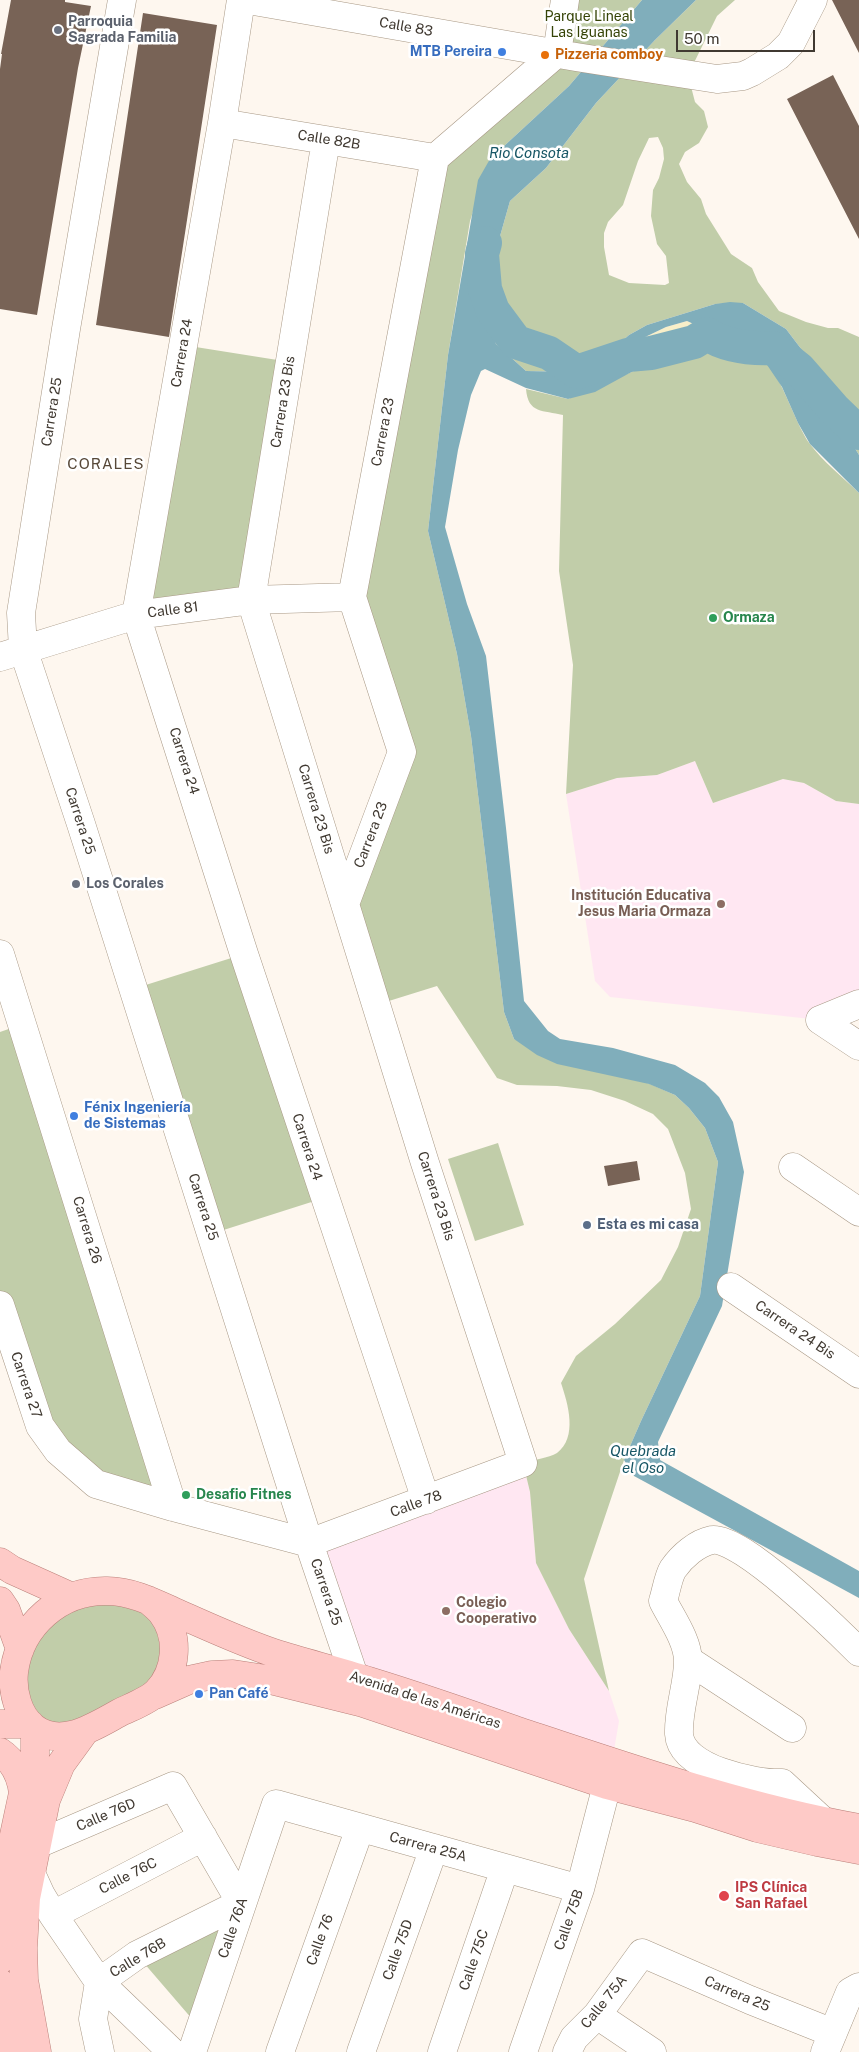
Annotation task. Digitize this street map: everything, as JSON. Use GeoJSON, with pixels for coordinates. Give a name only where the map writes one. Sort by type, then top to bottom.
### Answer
{"type":"FeatureCollection","features":[{"type":"Feature","properties":{"kind":"main road"},"geometry":{"type":"LineString","coordinates":[[0,1562],[12,1570],[72,1597]]}},
{"type":"Feature","properties":{"kind":"main road","name":"Avenida de las Américas"},"geometry":{"type":"LineString","coordinates":[[72,1597],[89,1592],[125,1593],[148,1600],[272,1652],[354,1676],[620,1765],[760,1807],[859,1828]]}},
{"type":"Feature","properties":{"kind":"main road"},"geometry":{"type":"LineString","coordinates":[[0,1960],[7,1868],[23,1793],[35,1756],[32,1727],[7,1683],[26,1634],[35,1622],[58,1603],[72,1597]]}},
{"type":"Feature","properties":{"kind":"main road"},"geometry":{"type":"LineString","coordinates":[[0,1724],[32,1727],[56,1735],[70,1736],[85,1731],[155,1694],[166,1680],[173,1664],[175,1646],[171,1628],[162,1612],[148,1600]]}},
{"type":"Feature","properties":{"kind":"main road"},"geometry":{"type":"LineString","coordinates":[[0,1601],[6,1610],[20,1649]]}},
{"type":"Feature","properties":{"kind":"main road","name":"Avenida de las Américas"},"geometry":{"type":"LineString","coordinates":[[155,1694],[189,1680],[212,1675],[233,1674],[266,1678],[362,1703],[607,1785],[695,1808],[758,1828],[859,1850]]}},
{"type":"Feature","properties":{"kind":"main road"},"geometry":{"type":"LineString","coordinates":[[37,2052],[24,1980],[23,1948],[37,1895],[38,1844],[46,1800],[61,1764],[85,1731]]}},
{"type":"Feature","properties":{"kind":"main road"},"geometry":{"type":"LineString","coordinates":[[0,1752],[15,1766],[21,1779],[23,1793]]}},
{"type":"Feature","properties":{"kind":"main road"},"geometry":{"type":"LineString","coordinates":[[0,1982],[1,2003],[11,2052]]}},
{"type":"Feature","properties":{"kind":"street","name":"Carrera 25"},"geometry":{"type":"LineString","coordinates":[[122,0],[66,328],[21,613],[12,653],[81,824],[309,1543],[354,1676]]}},
{"type":"Feature","properties":{"kind":"street","name":"Carrera 24"},"geometry":{"type":"LineString","coordinates":[[241,0],[222,123],[136,615],[315,1170],[426,1500]]}},
{"type":"Feature","properties":{"kind":"street","name":"Calle 83"},"geometry":{"type":"LineString","coordinates":[[248,0],[717,79],[742,76],[765,66],[792,43],[813,0]]}},
{"type":"Feature","properties":{"kind":"street"},"geometry":{"type":"LineString","coordinates":[[435,158],[567,55],[565,0]]}},
{"type":"Feature","properties":{"kind":"street","name":"Calle 82B"},"geometry":{"type":"LineString","coordinates":[[222,123],[435,158]]}},
{"type":"Feature","properties":{"kind":"street","name":"Carrera 23 Bis"},"geometry":{"type":"LineString","coordinates":[[326,140],[251,600],[425,1164],[523,1463]]}},
{"type":"Feature","properties":{"kind":"street","name":"Carrera 23"},"geometry":{"type":"LineString","coordinates":[[344,904],[402,752],[352,597],[435,158]]}},
{"type":"Feature","properties":{"kind":"street","name":"Calle 81"},"geometry":{"type":"LineString","coordinates":[[12,653],[136,615],[251,600],[352,597]]}},
{"type":"Feature","properties":{"kind":"street","name":"Carrera 26"},"geometry":{"type":"LineString","coordinates":[[0,954],[173,1507]]}},
{"type":"Feature","properties":{"kind":"street"},"geometry":{"type":"LineString","coordinates":[[859,1004],[820,1020],[859,1046]]}},
{"type":"Feature","properties":{"kind":"street"},"geometry":{"type":"LineString","coordinates":[[793,1167],[859,1212]]}},
{"type":"Feature","properties":{"kind":"street","name":"Carrera 24 Bis"},"geometry":{"type":"LineString","coordinates":[[732,1287],[859,1374]]}},
{"type":"Feature","properties":{"kind":"street","name":"Carrera 27"},"geometry":{"type":"LineString","coordinates":[[0,1305],[40,1426],[56,1448],[96,1484],[173,1507],[309,1543]]}},
{"type":"Feature","properties":{"kind":"street","name":"Calle 78"},"geometry":{"type":"LineString","coordinates":[[309,1543],[523,1463]]}},
{"type":"Feature","properties":{"kind":"street"},"geometry":{"type":"LineString","coordinates":[[823,1821],[782,1783],[742,1779],[715,1769],[691,1757],[679,1736],[680,1713],[688,1660],[683,1640],[663,1601],[673,1569],[696,1545],[714,1539],[740,1549],[818,1611],[859,1652]]}},
{"type":"Feature","properties":{"kind":"street"},"geometry":{"type":"LineString","coordinates":[[688,1660],[792,1728]]}},
{"type":"Feature","properties":{"kind":"street","name":"Calle 75B"},"geometry":{"type":"LineString","coordinates":[[523,2052],[580,1889],[607,1785]]}},
{"type":"Feature","properties":{"kind":"street","name":"Calle 76D"},"geometry":{"type":"LineString","coordinates":[[38,1844],[174,1786],[203,1837]]}},
{"type":"Feature","properties":{"kind":"street","name":"Carrera 25A"},"geometry":{"type":"LineString","coordinates":[[276,1804],[580,1889]]}},
{"type":"Feature","properties":{"kind":"street","name":"Calle 76A"},"geometry":{"type":"LineString","coordinates":[[192,2052],[276,1804]]}},
{"type":"Feature","properties":{"kind":"street","name":"Calle 76"},"geometry":{"type":"LineString","coordinates":[[280,2052],[360,1828]]}},
{"type":"Feature","properties":{"kind":"street"},"geometry":{"type":"LineString","coordinates":[[203,1837],[241,1903]]}},
{"type":"Feature","properties":{"kind":"street","name":"Calle 76C"},"geometry":{"type":"LineString","coordinates":[[37,1895],[203,1837]]}},
{"type":"Feature","properties":{"kind":"street","name":"Calle 75D"},"geometry":{"type":"LineString","coordinates":[[362,2052],[434,1848]]}},
{"type":"Feature","properties":{"kind":"street","name":"Calle 75C"},"geometry":{"type":"LineString","coordinates":[[442,2052],[505,1868]]}},
{"type":"Feature","properties":{"kind":"street"},"geometry":{"type":"LineString","coordinates":[[37,1895],[99,1982],[172,2052]]}},
{"type":"Feature","properties":{"kind":"street","name":"Calle 76B"},"geometry":{"type":"LineString","coordinates":[[100,2052],[93,2019],[99,1982],[137,1955],[241,1903]]}},
{"type":"Feature","properties":{"kind":"street","name":"Carrera 25"},"geometry":{"type":"LineString","coordinates":[[642,1952],[750,2000],[829,2042]]}},
{"type":"Feature","properties":{"kind":"street","name":"Calle 75A"},"geometry":{"type":"LineString","coordinates":[[567,2052],[574,2038],[596,2015],[642,1952]]}},
{"type":"Feature","properties":{"kind":"street"},"geometry":{"type":"LineString","coordinates":[[829,2042],[854,1989]]}},
{"type":"Feature","properties":{"kind":"street"},"geometry":{"type":"LineString","coordinates":[[596,2015],[652,2052]]}},
{"type":"Feature","properties":{"kind":"shaded area","name":"Institución Educativa Jesus Maria Ormaza"},"geometry":{"type":"Polygon","coordinates":[[[695,761],[713,803],[783,779],[804,783],[836,801],[859,804],[859,1004],[820,1020],[610,997],[595,981],[566,794],[617,778],[657,775],[695,761]]]}},
{"type":"Feature","properties":{"kind":"shaded area","name":"Colegio Cooperativo"},"geometry":{"type":"Polygon","coordinates":[[[523,1463],[530,1492],[536,1563],[569,1629],[609,1691],[619,1721],[612,1762],[368,1680],[309,1543],[523,1463]]]}},
{"type":"Feature","properties":{"kind":"green space","name":"Parque Lineal Las Iguanas"},"geometry":{"type":"Polygon","coordinates":[[[565,0],[642,0],[569,86],[490,159],[470,221],[448,355],[428,531],[457,654],[471,736],[504,1012],[514,1039],[650,1084],[675,1095],[689,1108],[705,1128],[718,1162],[700,1296],[624,1460],[584,1579],[609,1691],[569,1629],[536,1563],[530,1492],[523,1463],[554,1455],[563,1446],[567,1438],[570,1420],[561,1383],[576,1356],[615,1324],[661,1280],[678,1247],[691,1209],[685,1173],[668,1129],[653,1114],[625,1101],[591,1090],[557,1086],[517,1085],[497,1078],[437,986],[376,1005],[350,921],[402,752],[352,597],[435,158],[557,53],[565,0]]]}},
{"type":"Feature","properties":{"kind":"green space"},"geometry":{"type":"Polygon","coordinates":[[[696,0],[735,0],[717,16],[688,75],[695,102],[704,111],[708,127],[699,143],[685,152],[679,164],[687,182],[701,199],[706,214],[731,254],[752,268],[758,282],[779,311],[806,322],[828,328],[838,328],[859,337],[859,455],[822,394],[805,354],[786,329],[743,303],[715,304],[647,325],[629,335],[594,365],[577,372],[526,371],[496,344],[484,312],[485,289],[510,201],[546,168],[596,103],[655,40],[696,0]],[[658,137],[649,138],[638,161],[623,205],[608,222],[604,233],[604,247],[609,275],[629,283],[665,285],[669,283],[666,256],[657,244],[651,216],[653,190],[659,178],[664,159],[663,148],[658,137]]]}},
{"type":"Feature","properties":{"kind":"green space","name":"Ormaza"},"geometry":{"type":"Polygon","coordinates":[[[720,343],[743,343],[755,350],[765,360],[774,373],[810,444],[859,493],[859,804],[836,801],[804,783],[783,779],[713,803],[695,761],[657,775],[617,778],[566,794],[573,665],[559,571],[563,415],[533,407],[527,397],[526,389],[568,399],[655,362],[694,348],[720,343]]]}},
{"type":"Feature","properties":{"kind":"green space"},"geometry":{"type":"Polygon","coordinates":[[[183,345],[290,362],[251,600],[136,615],[183,345]]]}},
{"type":"Feature","properties":{"kind":"green space"},"geometry":{"type":"Polygon","coordinates":[[[244,954],[324,1198],[211,1234],[133,989],[244,954]]]}},
{"type":"Feature","properties":{"kind":"green space"},"geometry":{"type":"Polygon","coordinates":[[[23,1024],[173,1507],[58,1451],[0,1305],[0,1032],[23,1024]]]}},
{"type":"Feature","properties":{"kind":"green space"},"geometry":{"type":"Polygon","coordinates":[[[498,1143],[524,1225],[475,1241],[448,1159],[498,1143]]]}},
{"type":"Feature","properties":{"kind":"green space"},"geometry":{"type":"Polygon","coordinates":[[[148,1600],[173,1664],[85,1731],[35,1729],[20,1649],[59,1603],[148,1600]]]}},
{"type":"Feature","properties":{"kind":"green space"},"geometry":{"type":"Polygon","coordinates":[[[241,1903],[199,2027],[137,1955],[241,1903]]]}},
{"type":"Feature","properties":{"kind":"sand"},"geometry":{"type":"Polygon","coordinates":[[[687,321],[698,326],[707,334],[704,339],[651,353],[628,355],[641,339],[666,327],[687,321]]]}},
{"type":"Feature","properties":{"kind":"water"},"geometry":{"type":"Polygon","coordinates":[[[642,0],[696,0],[655,40],[596,103],[546,168],[510,201],[485,289],[484,312],[496,344],[526,371],[577,372],[594,365],[629,335],[647,325],[715,304],[743,303],[786,329],[805,354],[822,394],[859,455],[859,493],[810,444],[798,423],[782,387],[759,353],[741,343],[720,343],[694,348],[637,369],[595,392],[568,399],[526,388],[485,369],[481,371],[471,395],[458,450],[445,527],[467,604],[486,656],[524,1001],[548,1031],[560,1039],[613,1048],[675,1065],[705,1083],[719,1097],[733,1122],[744,1172],[722,1306],[658,1442],[660,1460],[859,1571],[859,1598],[634,1476],[624,1460],[700,1296],[718,1162],[705,1128],[689,1108],[675,1095],[649,1084],[557,1064],[537,1055],[514,1039],[504,1012],[471,736],[457,654],[428,531],[448,355],[478,180],[490,159],[569,86],[642,0]],[[687,321],[666,327],[641,339],[628,355],[651,353],[704,339],[707,334],[698,326],[687,321]]]}},
{"type":"Feature","properties":{"kind":"building"},"geometry":{"type":"Polygon","coordinates":[[[11,0],[65,0],[65,2],[91,6],[78,68],[37,315],[0,309],[0,69],[11,0]]]}},
{"type":"Feature","properties":{"kind":"building"},"geometry":{"type":"Polygon","coordinates":[[[832,0],[859,0],[859,53],[832,0]]]}},
{"type":"Feature","properties":{"kind":"building"},"geometry":{"type":"Polygon","coordinates":[[[143,13],[217,25],[169,337],[96,325],[143,13]]]}},
{"type":"Feature","properties":{"kind":"building"},"geometry":{"type":"Polygon","coordinates":[[[833,75],[859,126],[859,239],[787,99],[833,75]]]}},
{"type":"Feature","properties":{"kind":"building"},"geometry":{"type":"Polygon","coordinates":[[[637,1161],[640,1180],[608,1186],[604,1166],[637,1161]]]}},
{"type":"Feature","properties":{"kind":"waterway"},"geometry":{"type":"LineString","coordinates":[[485,243],[482,254],[485,289],[493,311],[516,342],[549,353],[577,372],[628,355],[651,353],[694,342],[707,334],[723,342],[739,346],[773,348],[799,369],[834,409],[859,433]]}},
{"type":"Feature","properties":{"kind":"place","name":"Parroquia Sagrada Familia"},"geometry":{"type":"Point","coordinates":[58,30]}},
{"type":"Feature","properties":{"kind":"place","name":"MTB Pereira"},"geometry":{"type":"Point","coordinates":[502,52]}},
{"type":"Feature","properties":{"kind":"place","name":"Pizzeria comboy"},"geometry":{"type":"Point","coordinates":[545,55]}},
{"type":"Feature","properties":{"kind":"place","name":"Ormaza"},"geometry":{"type":"Point","coordinates":[713,618]}},
{"type":"Feature","properties":{"kind":"place","name":"Los Corales"},"geometry":{"type":"Point","coordinates":[76,884]}},
{"type":"Feature","properties":{"kind":"place","name":"Institución Educativa Jesus Maria Ormaza"},"geometry":{"type":"Point","coordinates":[721,904]}},
{"type":"Feature","properties":{"kind":"place","name":"Fénix Ingeniería de Sistemas"},"geometry":{"type":"Point","coordinates":[74,1116]}},
{"type":"Feature","properties":{"kind":"place","name":"Esta es mi casa"},"geometry":{"type":"Point","coordinates":[587,1225]}},
{"type":"Feature","properties":{"kind":"place","name":"Desafio Fitnes"},"geometry":{"type":"Point","coordinates":[186,1495]}},
{"type":"Feature","properties":{"kind":"place","name":"Colegio Cooperativo"},"geometry":{"type":"Point","coordinates":[446,1611]}},
{"type":"Feature","properties":{"kind":"place","name":"Pan Café"},"geometry":{"type":"Point","coordinates":[199,1694]}},
{"type":"Feature","properties":{"kind":"place","name":"IPS Clínica San Rafael"},"geometry":{"type":"Point","coordinates":[724,1896]}},
{"type":"Feature","properties":{"kind":"district","name":"CORALES"},"geometry":{"type":"Point","coordinates":[106,464]}},
{"type":"Feature","properties":{"kind":"water label","name":"Rio Consota"},"geometry":{"type":"Point","coordinates":[529,153]}},
{"type":"Feature","properties":{"kind":"water label","name":"Quebrada el Oso"},"geometry":{"type":"Point","coordinates":[643,1460]}}]}
